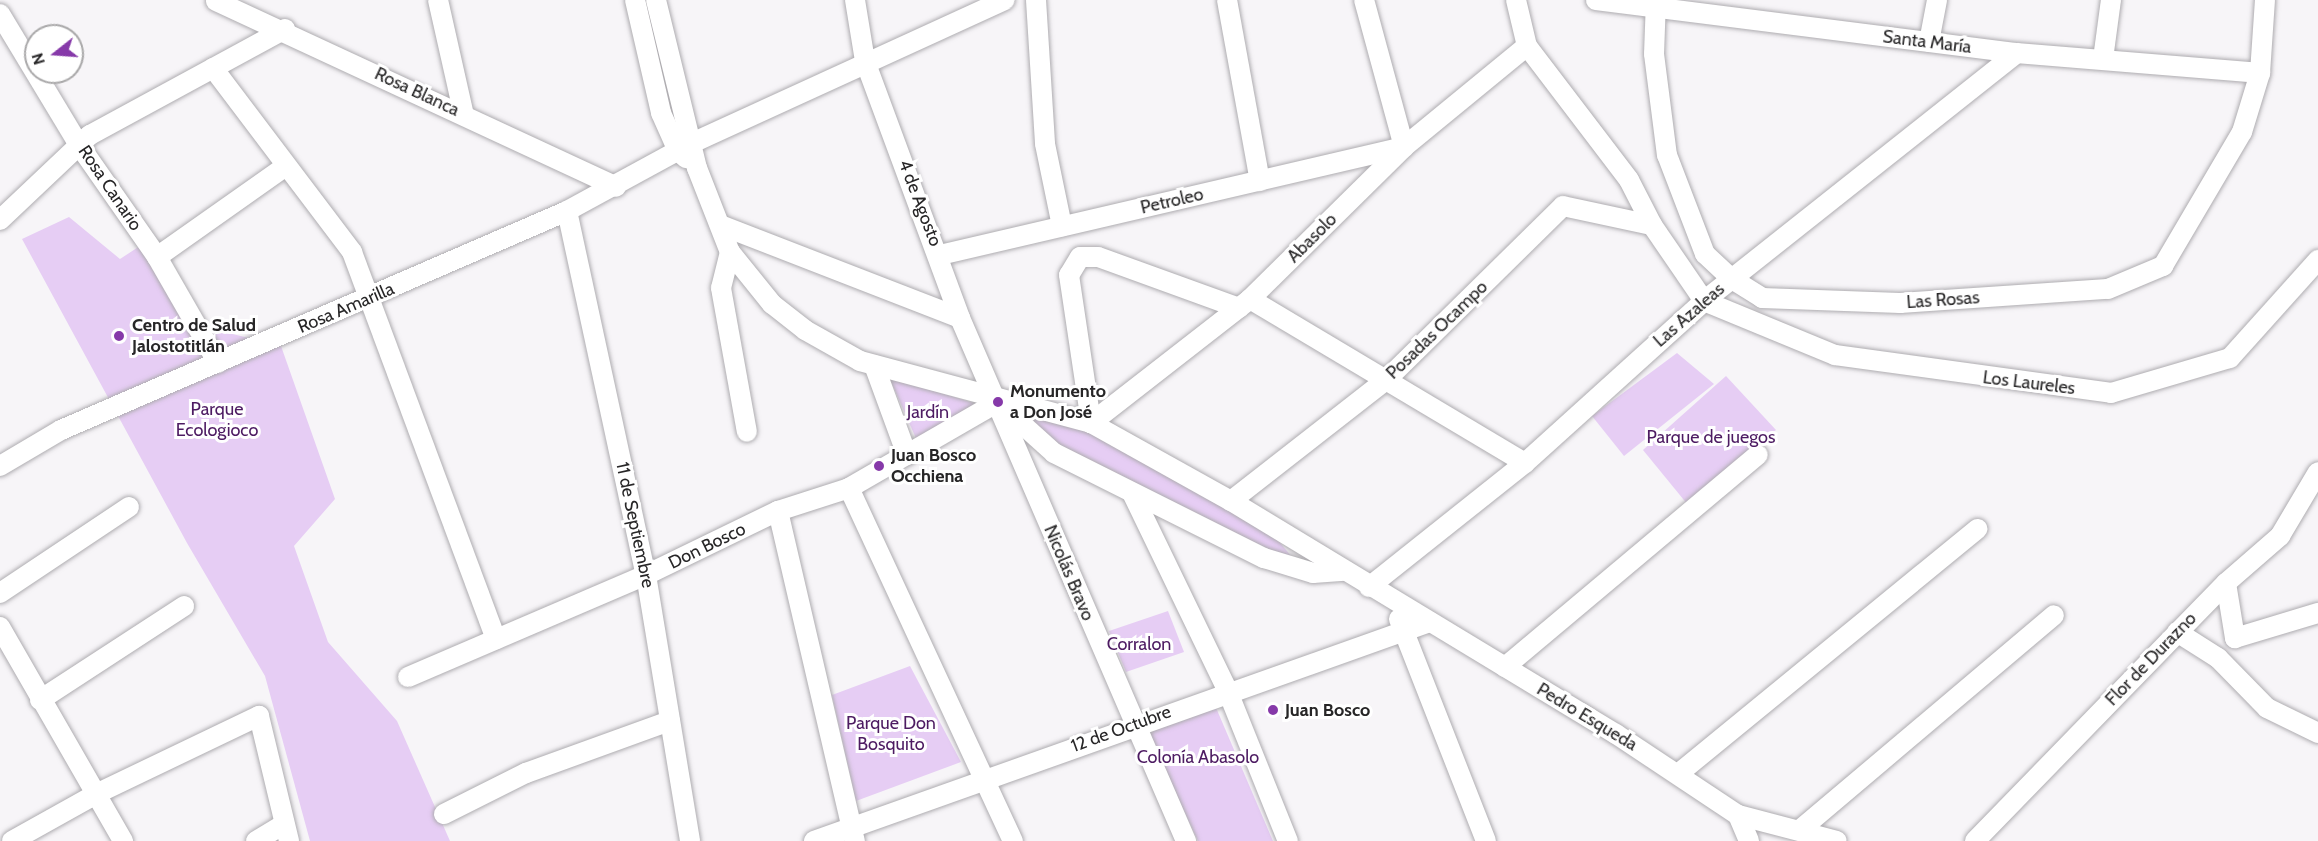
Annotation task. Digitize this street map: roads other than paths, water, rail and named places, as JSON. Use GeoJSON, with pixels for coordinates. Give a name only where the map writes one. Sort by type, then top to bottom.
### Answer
{"type":"FeatureCollection","features":[{"type":"Feature","properties":{"kind":"street","name":"Rosa Blanca"},"geometry":{"type":"LineString","coordinates":[[216,0],[285,29],[616,187]]}},
{"type":"Feature","properties":{"kind":"street"},"geometry":{"type":"LineString","coordinates":[[438,0],[464,115]]}},
{"type":"Feature","properties":{"kind":"street","name":"Pedro Esqueda"},"geometry":{"type":"LineString","coordinates":[[635,0],[662,113],[697,168],[723,226],[730,252],[772,304],[805,330],[874,365],[998,402],[1091,423],[1231,501],[1369,587],[1505,667],[1678,774],[1738,815],[1801,829],[1837,841]]}},
{"type":"Feature","properties":{"kind":"street"},"geometry":{"type":"LineString","coordinates":[[656,0],[684,147]]}},
{"type":"Feature","properties":{"kind":"street","name":"4 de Agosto"},"geometry":{"type":"LineString","coordinates":[[855,0],[865,61],[940,255],[960,318],[998,402]]}},
{"type":"Feature","properties":{"kind":"street","name":"Rosa Amarilla"},"geometry":{"type":"LineString","coordinates":[[0,466],[61,430],[567,211],[616,187],[684,147],[865,61],[1005,0]]}},
{"type":"Feature","properties":{"kind":"street"},"geometry":{"type":"LineString","coordinates":[[1036,0],[1045,144],[1062,226]]}},
{"type":"Feature","properties":{"kind":"street"},"geometry":{"type":"LineString","coordinates":[[1227,0],[1260,181]]}},
{"type":"Feature","properties":{"kind":"street"},"geometry":{"type":"LineString","coordinates":[[1364,0],[1404,147]]}},
{"type":"Feature","properties":{"kind":"street"},"geometry":{"type":"LineString","coordinates":[[1516,0],[1527,46],[1629,180],[1652,225],[1704,301]]}},
{"type":"Feature","properties":{"kind":"street","name":"Santa María"},"geometry":{"type":"LineString","coordinates":[[1596,0],[1655,4],[2017,53],[2260,73]]}},
{"type":"Feature","properties":{"kind":"street"},"geometry":{"type":"LineString","coordinates":[[1929,42],[1937,0]]}},
{"type":"Feature","properties":{"kind":"street"},"geometry":{"type":"LineString","coordinates":[[2103,59],[2110,0]]}},
{"type":"Feature","properties":{"kind":"street","name":"Las Rosas"},"geometry":{"type":"LineString","coordinates":[[1655,4],[1654,54],[1666,155],[1705,254],[1732,279],[1762,298],[1900,303],[2108,289],[2163,266],[2242,132],[2260,73],[2265,0]]}},
{"type":"Feature","properties":{"kind":"street","name":"Rosa Canario"},"geometry":{"type":"LineString","coordinates":[[0,15],[79,145],[157,257],[218,363]]}},
{"type":"Feature","properties":{"kind":"street"},"geometry":{"type":"LineString","coordinates":[[0,220],[79,145],[285,29]]}},
{"type":"Feature","properties":{"kind":"street","name":"Abasolo"},"geometry":{"type":"LineString","coordinates":[[1091,423],[1244,304],[1404,147],[1527,46]]}},
{"type":"Feature","properties":{"kind":"street","name":"Las Azaleas"},"geometry":{"type":"LineString","coordinates":[[1369,587],[1525,463],[1704,301],[2017,53]]}},
{"type":"Feature","properties":{"kind":"street"},"geometry":{"type":"LineString","coordinates":[[213,68],[351,252],[372,297],[496,639]]}},
{"type":"Feature","properties":{"kind":"street","name":"Petroleo"},"geometry":{"type":"LineString","coordinates":[[940,255],[1404,147]]}},
{"type":"Feature","properties":{"kind":"street"},"geometry":{"type":"LineString","coordinates":[[157,257],[286,166]]}},
{"type":"Feature","properties":{"kind":"street","name":"Posadas Ocampo"},"geometry":{"type":"LineString","coordinates":[[1231,501],[1386,380],[1563,206],[1652,225]]}},
{"type":"Feature","properties":{"kind":"street","name":"11 de Septiembre"},"geometry":{"type":"LineString","coordinates":[[567,211],[646,575],[690,841]]}},
{"type":"Feature","properties":{"kind":"street"},"geometry":{"type":"LineString","coordinates":[[723,226],[960,318]]}},
{"type":"Feature","properties":{"kind":"street"},"geometry":{"type":"LineString","coordinates":[[730,252],[722,288],[747,432]]}},
{"type":"Feature","properties":{"kind":"street"},"geometry":{"type":"LineString","coordinates":[[1091,423],[1069,275],[1080,257],[1098,257],[1244,304],[1386,380],[1525,463]]}},
{"type":"Feature","properties":{"kind":"street","name":"Los Laureles"},"geometry":{"type":"LineString","coordinates":[[1704,301],[1835,355],[2111,393],[2230,358],[2318,260]]}},
{"type":"Feature","properties":{"kind":"street"},"geometry":{"type":"LineString","coordinates":[[874,365],[907,455]]}},
{"type":"Feature","properties":{"kind":"street","name":"Pedro Esqueda"},"geometry":{"type":"LineString","coordinates":[[998,402],[1054,453],[1264,558],[1312,573],[1344,571]]}},
{"type":"Feature","properties":{"kind":"street","name":"Don Bosco"},"geometry":{"type":"LineString","coordinates":[[408,677],[646,575],[778,511],[849,488],[998,402]]}},
{"type":"Feature","properties":{"kind":"street","name":"Nicolás Bravo"},"geometry":{"type":"LineString","coordinates":[[998,402],[1132,725],[1186,841]]}},
{"type":"Feature","properties":{"kind":"street"},"geometry":{"type":"LineString","coordinates":[[1505,667],[1758,455]]}},
{"type":"Feature","properties":{"kind":"street","name":"Flor de Durazno"},"geometry":{"type":"LineString","coordinates":[[1975,841],[2226,583],[2280,536],[2318,472]]}},
{"type":"Feature","properties":{"kind":"street"},"geometry":{"type":"LineString","coordinates":[[849,488],[1013,841]]}},
{"type":"Feature","properties":{"kind":"street"},"geometry":{"type":"LineString","coordinates":[[1131,493],[1228,692],[1288,841]]}},
{"type":"Feature","properties":{"kind":"street"},"geometry":{"type":"LineString","coordinates":[[0,593],[81,543],[129,507]]}},
{"type":"Feature","properties":{"kind":"street"},"geometry":{"type":"LineString","coordinates":[[778,511],[854,834]]}},
{"type":"Feature","properties":{"kind":"street"},"geometry":{"type":"LineString","coordinates":[[1678,774],[1977,529]]}},
{"type":"Feature","properties":{"kind":"street"},"geometry":{"type":"LineString","coordinates":[[2226,583],[2235,638]]}},
{"type":"Feature","properties":{"kind":"street"},"geometry":{"type":"LineString","coordinates":[[1391,599],[1486,841]]}},
{"type":"Feature","properties":{"kind":"street"},"geometry":{"type":"LineString","coordinates":[[40,700],[184,606]]}},
{"type":"Feature","properties":{"kind":"street"},"geometry":{"type":"LineString","coordinates":[[2218,658],[2235,638],[2318,613]]}},
{"type":"Feature","properties":{"kind":"street"},"geometry":{"type":"LineString","coordinates":[[1801,829],[2054,615]]}},
{"type":"Feature","properties":{"kind":"street","name":"12 de Octubre"},"geometry":{"type":"LineString","coordinates":[[814,841],[854,834],[985,779],[1132,725],[1430,622]]}},
{"type":"Feature","properties":{"kind":"street"},"geometry":{"type":"LineString","coordinates":[[0,627],[123,841]]}},
{"type":"Feature","properties":{"kind":"street"},"geometry":{"type":"LineString","coordinates":[[2177,632],[2218,658],[2267,708],[2318,733]]}},
{"type":"Feature","properties":{"kind":"street"},"geometry":{"type":"LineString","coordinates":[[12,841],[96,794],[259,717],[286,833],[256,841]]}},
{"type":"Feature","properties":{"kind":"street"},"geometry":{"type":"LineString","coordinates":[[444,814],[526,773],[670,721]]}},
{"type":"Feature","properties":{"kind":"street"},"geometry":{"type":"LineString","coordinates":[[1738,815],[1749,841]]}},
{"type":"Feature","properties":{"kind":"place","name":"Centro de Salud Jalostotitlán"},"geometry":{"type":"Point","coordinates":[119,336]}},
{"type":"Feature","properties":{"kind":"place","name":"Monumento a Don José"},"geometry":{"type":"Point","coordinates":[998,402]}},
{"type":"Feature","properties":{"kind":"place","name":"Juan Bosco Occhiena"},"geometry":{"type":"Point","coordinates":[879,466]}},
{"type":"Feature","properties":{"kind":"place","name":"Juan Bosco"},"geometry":{"type":"Point","coordinates":[1273,710]}},
{"type":"Feature","properties":{"kind":"park label","name":"Jardín"},"geometry":{"type":"Point","coordinates":[928,412]}},
{"type":"Feature","properties":{"kind":"park label","name":"Parque Ecologioco"},"geometry":{"type":"Point","coordinates":[217,420]}},
{"type":"Feature","properties":{"kind":"park label","name":"Parque de juegos"},"geometry":{"type":"Point","coordinates":[1711,437]}},
{"type":"Feature","properties":{"kind":"park label","name":"Corralon"},"geometry":{"type":"Point","coordinates":[1139,644]}},
{"type":"Feature","properties":{"kind":"park label","name":"Parque Don Bosquito"},"geometry":{"type":"Point","coordinates":[891,734]}},
{"type":"Feature","properties":{"kind":"park label","name":"Colonía Abasolo"},"geometry":{"type":"Point","coordinates":[1198,757]}}]}
